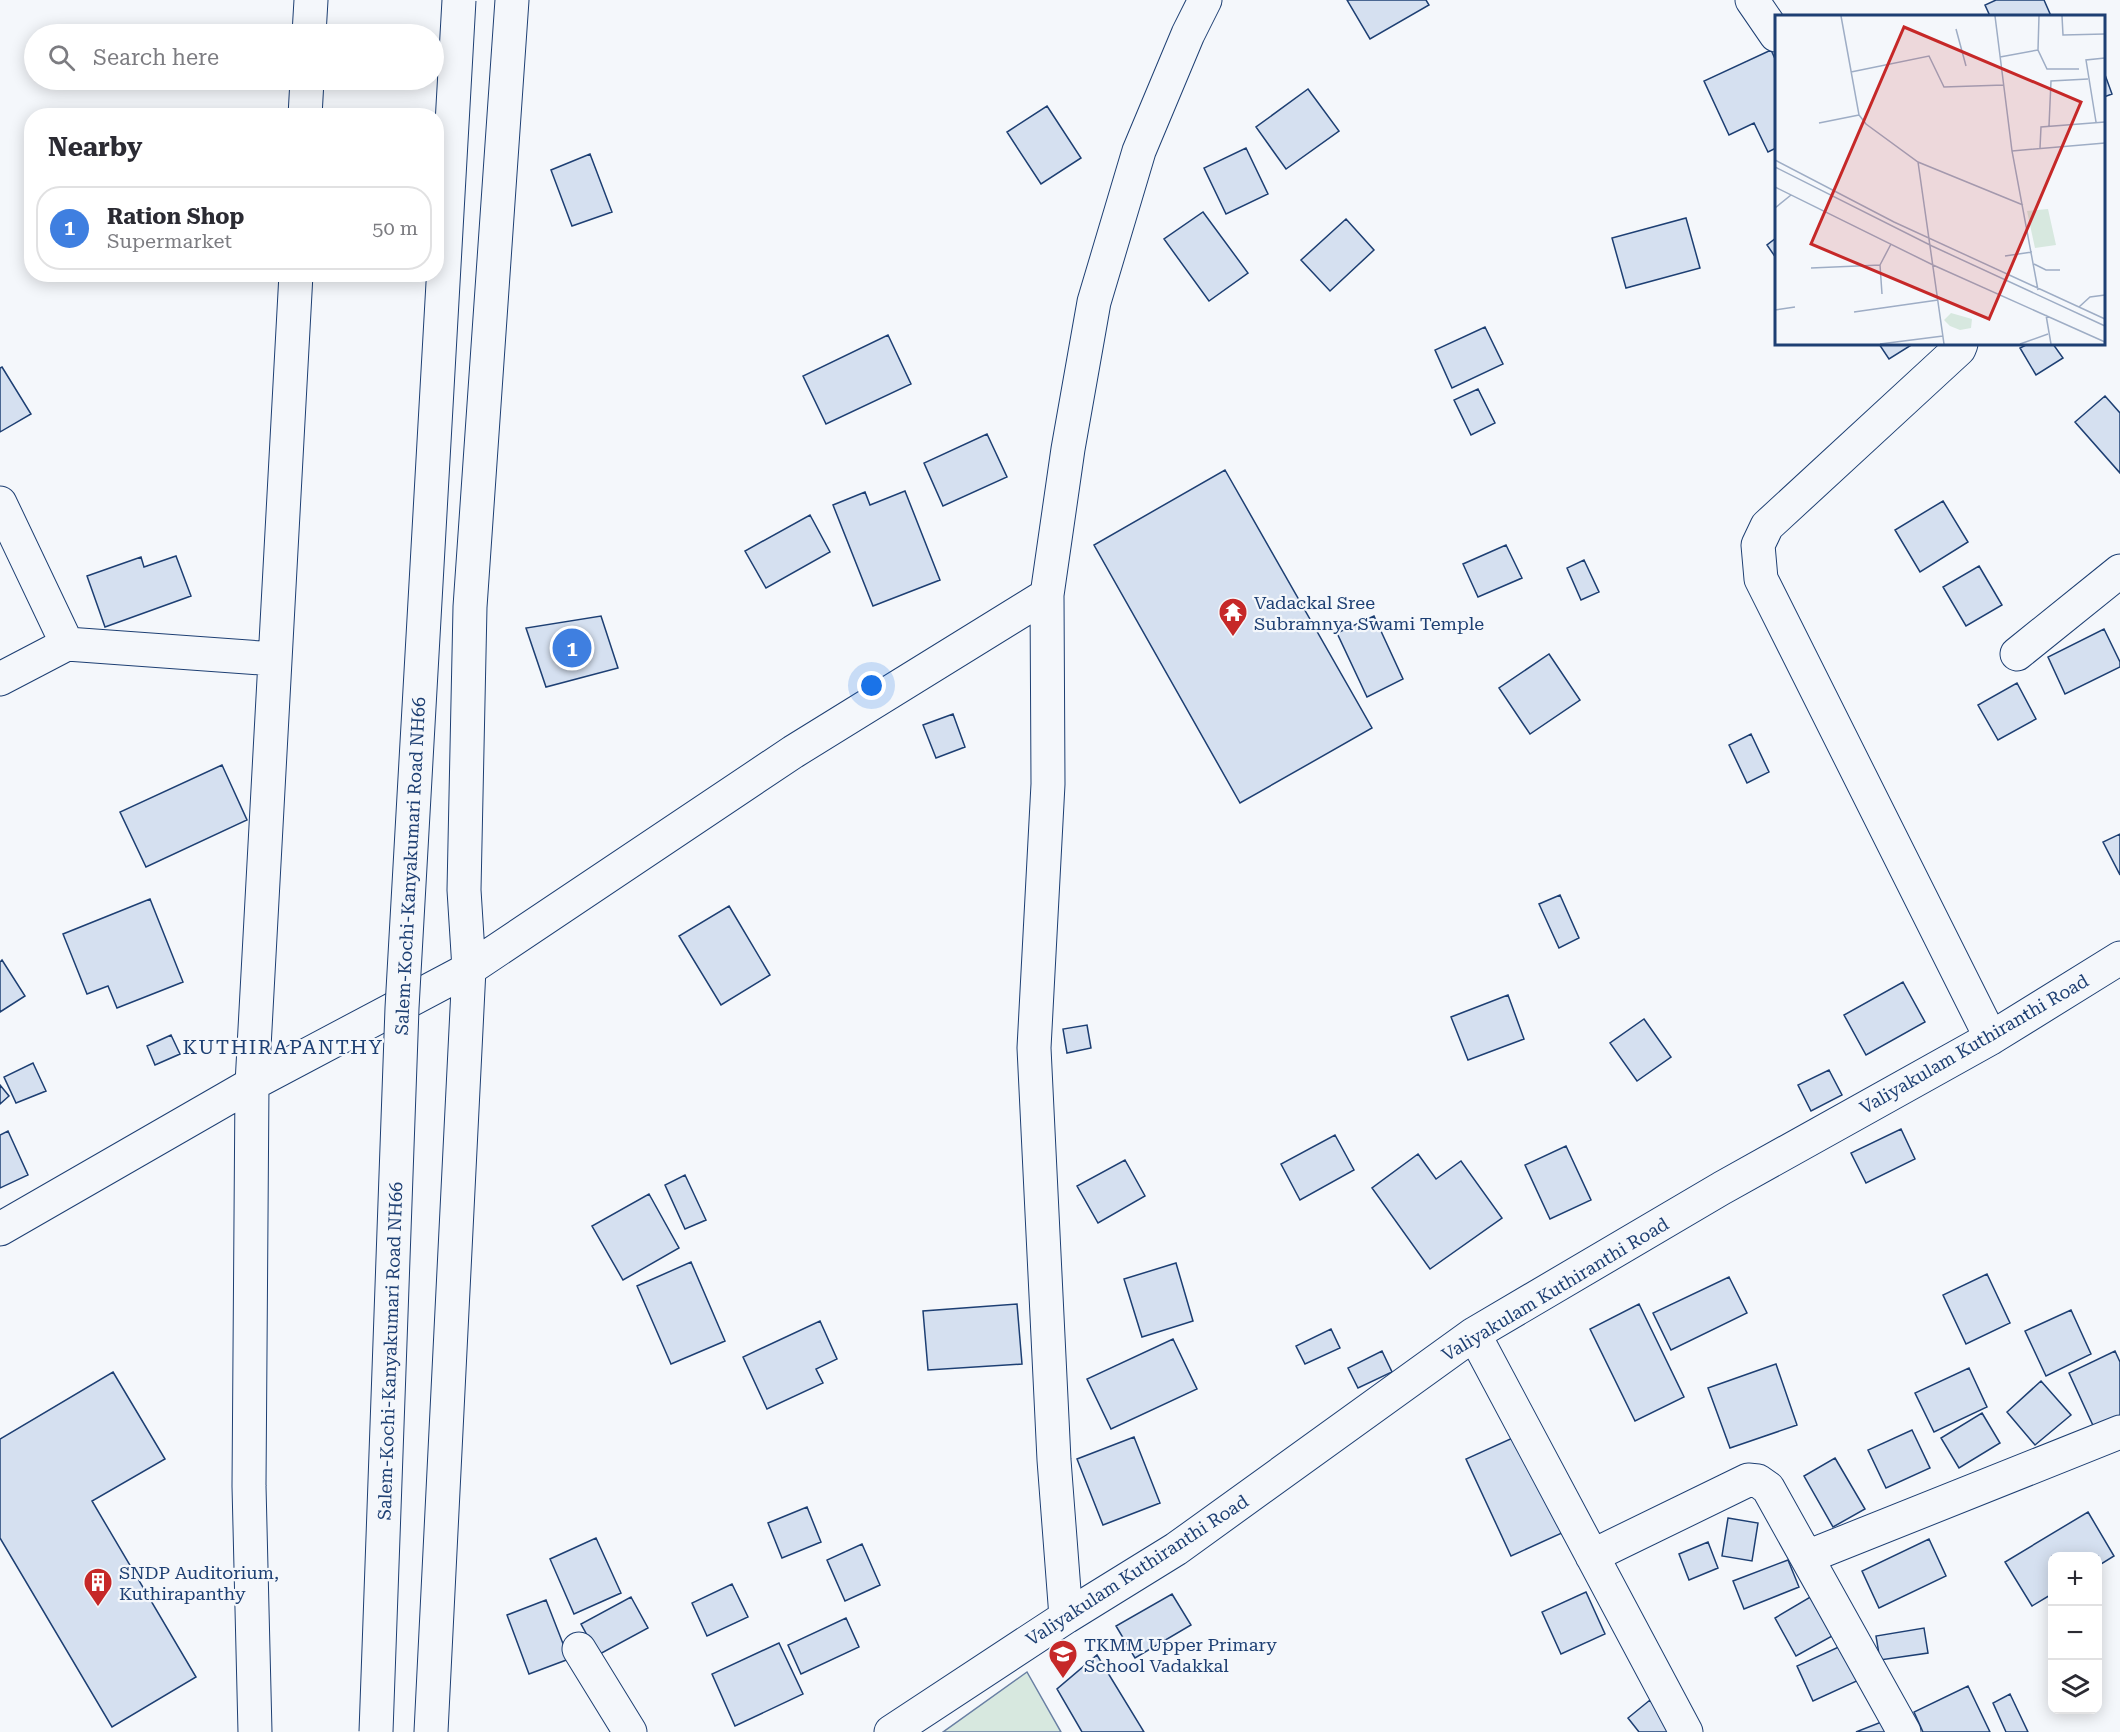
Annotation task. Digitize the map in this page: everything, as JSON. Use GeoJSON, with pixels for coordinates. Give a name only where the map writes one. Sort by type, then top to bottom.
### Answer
{"type":"FeatureCollection","features":[{"type":"Feature","properties":{"kind":"main road"},"geometry":{"type":"LineString","coordinates":[[310,24],[311,0]]}},
{"type":"Feature","properties":{"kind":"main road","name":"Salem-Kochi-Kanyakumari Road NH66"},"geometry":{"type":"LineString","coordinates":[[444,265],[459,0]]}},
{"type":"Feature","properties":{"kind":"main road"},"geometry":{"type":"LineString","coordinates":[[431,1732],[470,969],[464,890],[470,607],[512,0]]}},
{"type":"Feature","properties":{"kind":"main road"},"geometry":{"type":"LineString","coordinates":[[1066,1617],[1054,1460],[1034,1048],[1048,784],[1047,595],[1068,449],[1094,302],[1139,151],[1188,34],[1205,0]]}},
{"type":"Feature","properties":{"kind":"main road"},"geometry":{"type":"LineString","coordinates":[[1752,0],[1775,34]]}},
{"type":"Feature","properties":{"kind":"main road"},"geometry":{"type":"LineString","coordinates":[[305,108],[306,90]]}},
{"type":"Feature","properties":{"kind":"main road"},"geometry":{"type":"LineString","coordinates":[[255,1732],[249,1486],[252,1084],[296,282]]}},
{"type":"Feature","properties":{"kind":"main road","name":"Salem-Kochi-Kanyakumari Road NH66"},"geometry":{"type":"LineString","coordinates":[[376,1732],[402,1008],[443,282]]}},
{"type":"Feature","properties":{"kind":"main road"},"geometry":{"type":"LineString","coordinates":[[1961,345],[1767,526],[1758,545],[1761,579],[1991,1038]]}},
{"type":"Feature","properties":{"kind":"main road"},"geometry":{"type":"LineString","coordinates":[[0,503],[67,644]]}},
{"type":"Feature","properties":{"kind":"main road"},"geometry":{"type":"LineString","coordinates":[[2017,654],[2120,571]]}},
{"type":"Feature","properties":{"kind":"main road"},"geometry":{"type":"LineString","coordinates":[[0,1229],[252,1084],[470,969],[793,752],[1047,595]]}},
{"type":"Feature","properties":{"kind":"main road"},"geometry":{"type":"LineString","coordinates":[[0,679],[67,644],[275,659]]}},
{"type":"Feature","properties":{"kind":"main road","name":"Valiyakulam Kuthiranthi Road"},"geometry":{"type":"LineString","coordinates":[[891,1732],[1066,1617],[1176,1549],[1474,1334],[1722,1188],[1991,1038],[2120,958]]}},
{"type":"Feature","properties":{"kind":"main road"},"geometry":{"type":"LineString","coordinates":[[1474,1334],[1686,1732]]}},
{"type":"Feature","properties":{"kind":"main road"},"geometry":{"type":"LineString","coordinates":[[1807,1557],[2120,1432]]}},
{"type":"Feature","properties":{"kind":"main road"},"geometry":{"type":"LineString","coordinates":[[1592,1556],[1748,1480],[1758,1481],[1768,1488],[1904,1732]]}},
{"type":"Feature","properties":{"kind":"main road"},"geometry":{"type":"LineString","coordinates":[[579,1649],[630,1732]]}},
{"type":"Feature","properties":{"kind":"shaded area"},"geometry":{"type":"Polygon","coordinates":[[[1027,1672],[1061,1732],[943,1732],[1027,1672]]]}},
{"type":"Feature","properties":{"kind":"building"},"geometry":{"type":"Polygon","coordinates":[[[1347,0],[1426,0],[1429,5],[1370,39],[1347,0]]]}},
{"type":"Feature","properties":{"kind":"building"},"geometry":{"type":"Polygon","coordinates":[[[1996,0],[2044,0],[2051,15],[1990,15],[1985,5],[1996,0]]]}},
{"type":"Feature","properties":{"kind":"building"},"geometry":{"type":"Polygon","coordinates":[[[1771,50],[1775,59],[1775,148],[1768,152],[1754,123],[1729,135],[1704,81],[1771,50]]]}},
{"type":"Feature","properties":{"kind":"building"},"geometry":{"type":"Polygon","coordinates":[[[2105,75],[2112,94],[2105,97],[2105,75]]]}},
{"type":"Feature","properties":{"kind":"building"},"geometry":{"type":"Polygon","coordinates":[[[1308,89],[1339,131],[1286,169],[1256,127],[1308,89]]]}},
{"type":"Feature","properties":{"kind":"building"},"geometry":{"type":"Polygon","coordinates":[[[1047,106],[1081,158],[1041,184],[1007,132],[1047,106]]]}},
{"type":"Feature","properties":{"kind":"building"},"geometry":{"type":"Polygon","coordinates":[[[1246,148],[1268,194],[1226,214],[1204,168],[1246,148]]]}},
{"type":"Feature","properties":{"kind":"building"},"geometry":{"type":"Polygon","coordinates":[[[590,154],[612,212],[572,226],[551,170],[590,154]]]}},
{"type":"Feature","properties":{"kind":"building"},"geometry":{"type":"Polygon","coordinates":[[[1203,212],[1248,273],[1209,301],[1164,239],[1203,212]]]}},
{"type":"Feature","properties":{"kind":"building"},"geometry":{"type":"Polygon","coordinates":[[[1686,218],[1700,268],[1626,288],[1612,238],[1686,218]]]}},
{"type":"Feature","properties":{"kind":"building"},"geometry":{"type":"Polygon","coordinates":[[[1346,219],[1374,250],[1330,291],[1301,260],[1346,219]]]}},
{"type":"Feature","properties":{"kind":"building"},"geometry":{"type":"Polygon","coordinates":[[[1775,239],[1775,257],[1767,245],[1775,239]]]}},
{"type":"Feature","properties":{"kind":"building"},"geometry":{"type":"Polygon","coordinates":[[[1485,327],[1503,364],[1452,388],[1435,350],[1485,327]]]}},
{"type":"Feature","properties":{"kind":"building"},"geometry":{"type":"Polygon","coordinates":[[[888,335],[911,384],[826,424],[803,376],[888,335]]]}},
{"type":"Feature","properties":{"kind":"building"},"geometry":{"type":"Polygon","coordinates":[[[1880,345],[1911,345],[1889,359],[1880,345]]]}},
{"type":"Feature","properties":{"kind":"building"},"geometry":{"type":"Polygon","coordinates":[[[2026,345],[2054,345],[2063,358],[2036,375],[2020,348],[2026,345]]]}},
{"type":"Feature","properties":{"kind":"building"},"geometry":{"type":"Polygon","coordinates":[[[2,367],[31,414],[0,432],[0,368],[2,367]]]}},
{"type":"Feature","properties":{"kind":"building"},"geometry":{"type":"Polygon","coordinates":[[[1478,389],[1495,423],[1471,435],[1454,400],[1478,389]]]}},
{"type":"Feature","properties":{"kind":"building"},"geometry":{"type":"Polygon","coordinates":[[[2105,396],[2120,413],[2120,473],[2075,422],[2105,396]]]}},
{"type":"Feature","properties":{"kind":"building"},"geometry":{"type":"Polygon","coordinates":[[[987,434],[1007,477],[943,506],[924,463],[987,434]]]}},
{"type":"Feature","properties":{"kind":"building","name":"Vadackal Sree Subramnya Swami Temple"},"geometry":{"type":"Polygon","coordinates":[[[1225,470],[1372,728],[1240,803],[1094,545],[1225,470]]]}},
{"type":"Feature","properties":{"kind":"building"},"geometry":{"type":"Polygon","coordinates":[[[905,491],[940,580],[873,606],[833,505],[865,492],[870,505],[905,491]]]}},
{"type":"Feature","properties":{"kind":"building"},"geometry":{"type":"Polygon","coordinates":[[[1943,501],[1968,542],[1920,572],[1895,530],[1943,501]]]}},
{"type":"Feature","properties":{"kind":"building"},"geometry":{"type":"Polygon","coordinates":[[[810,515],[830,552],[766,588],[745,551],[810,515]]]}},
{"type":"Feature","properties":{"kind":"building"},"geometry":{"type":"Polygon","coordinates":[[[1506,545],[1522,578],[1478,597],[1463,564],[1506,545]]]}},
{"type":"Feature","properties":{"kind":"building"},"geometry":{"type":"Polygon","coordinates":[[[176,556],[191,596],[105,627],[87,576],[141,557],[144,567],[176,556]]]}},
{"type":"Feature","properties":{"kind":"building"},"geometry":{"type":"Polygon","coordinates":[[[1584,560],[1599,592],[1581,600],[1567,568],[1584,560]]]}},
{"type":"Feature","properties":{"kind":"building"},"geometry":{"type":"Polygon","coordinates":[[[1979,566],[2002,605],[1966,626],[1943,587],[1979,566]]]}},
{"type":"Feature","properties":{"kind":"building"},"geometry":{"type":"Polygon","coordinates":[[[601,616],[618,668],[546,687],[526,628],[601,616]]]}},
{"type":"Feature","properties":{"kind":"building"},"geometry":{"type":"Polygon","coordinates":[[[1374,616],[1403,679],[1367,697],[1337,633],[1374,616]]]}},
{"type":"Feature","properties":{"kind":"building"},"geometry":{"type":"Polygon","coordinates":[[[2104,629],[2120,662],[2120,667],[2065,694],[2048,657],[2104,629]]]}},
{"type":"Feature","properties":{"kind":"building"},"geometry":{"type":"Polygon","coordinates":[[[1549,654],[1580,700],[1530,734],[1499,688],[1549,654]]]}},
{"type":"Feature","properties":{"kind":"building"},"geometry":{"type":"Polygon","coordinates":[[[2017,683],[2036,719],[1998,740],[1978,705],[2017,683]]]}},
{"type":"Feature","properties":{"kind":"building"},"geometry":{"type":"Polygon","coordinates":[[[953,714],[965,747],[936,758],[923,725],[953,714]]]}},
{"type":"Feature","properties":{"kind":"building"},"geometry":{"type":"Polygon","coordinates":[[[1751,734],[1769,772],[1747,783],[1729,745],[1751,734]]]}},
{"type":"Feature","properties":{"kind":"building"},"geometry":{"type":"Polygon","coordinates":[[[222,765],[247,820],[146,867],[120,812],[222,765]]]}},
{"type":"Feature","properties":{"kind":"building"},"geometry":{"type":"Polygon","coordinates":[[[2120,834],[2120,875],[2103,842],[2120,834]]]}},
{"type":"Feature","properties":{"kind":"building"},"geometry":{"type":"Polygon","coordinates":[[[1560,895],[1579,938],[1559,948],[1539,904],[1560,895]]]}},
{"type":"Feature","properties":{"kind":"building"},"geometry":{"type":"Polygon","coordinates":[[[150,899],[183,982],[117,1008],[108,986],[87,994],[63,934],[150,899]]]}},
{"type":"Feature","properties":{"kind":"building"},"geometry":{"type":"Polygon","coordinates":[[[729,906],[770,975],[721,1005],[679,936],[729,906]]]}},
{"type":"Feature","properties":{"kind":"building"},"geometry":{"type":"Polygon","coordinates":[[[2,960],[25,996],[0,1012],[0,962],[2,960]]]}},
{"type":"Feature","properties":{"kind":"building"},"geometry":{"type":"Polygon","coordinates":[[[1903,982],[1925,1022],[1866,1055],[1844,1015],[1903,982]]]}},
{"type":"Feature","properties":{"kind":"building"},"geometry":{"type":"Polygon","coordinates":[[[1508,995],[1524,1039],[1468,1060],[1451,1017],[1508,995]]]}},
{"type":"Feature","properties":{"kind":"building"},"geometry":{"type":"Polygon","coordinates":[[[1644,1019],[1671,1057],[1637,1081],[1610,1043],[1644,1019]]]}},
{"type":"Feature","properties":{"kind":"building"},"geometry":{"type":"Polygon","coordinates":[[[1087,1025],[1091,1048],[1067,1053],[1063,1029],[1087,1025]]]}},
{"type":"Feature","properties":{"kind":"building"},"geometry":{"type":"Polygon","coordinates":[[[171,1035],[180,1054],[155,1065],[147,1046],[171,1035]]]}},
{"type":"Feature","properties":{"kind":"building"},"geometry":{"type":"Polygon","coordinates":[[[33,1063],[46,1091],[16,1103],[4,1077],[33,1063]]]}},
{"type":"Feature","properties":{"kind":"building"},"geometry":{"type":"Polygon","coordinates":[[[1829,1070],[1842,1095],[1811,1111],[1798,1085],[1829,1070]]]}},
{"type":"Feature","properties":{"kind":"building"},"geometry":{"type":"Polygon","coordinates":[[[0,1085],[9,1096],[0,1104],[0,1085]]]}},
{"type":"Feature","properties":{"kind":"building"},"geometry":{"type":"Polygon","coordinates":[[[1901,1129],[1915,1159],[1866,1183],[1851,1153],[1901,1129]]]}},
{"type":"Feature","properties":{"kind":"building"},"geometry":{"type":"Polygon","coordinates":[[[8,1131],[28,1175],[0,1188],[0,1135],[8,1131]]]}},
{"type":"Feature","properties":{"kind":"building"},"geometry":{"type":"Polygon","coordinates":[[[1335,1135],[1354,1170],[1300,1200],[1281,1164],[1335,1135]]]}},
{"type":"Feature","properties":{"kind":"building"},"geometry":{"type":"Polygon","coordinates":[[[1566,1146],[1591,1200],[1550,1219],[1525,1165],[1566,1146]]]}},
{"type":"Feature","properties":{"kind":"building"},"geometry":{"type":"Polygon","coordinates":[[[1418,1154],[1436,1179],[1461,1161],[1502,1218],[1430,1269],[1372,1188],[1418,1154]]]}},
{"type":"Feature","properties":{"kind":"building"},"geometry":{"type":"Polygon","coordinates":[[[1125,1160],[1145,1196],[1098,1223],[1077,1186],[1125,1160]]]}},
{"type":"Feature","properties":{"kind":"building"},"geometry":{"type":"Polygon","coordinates":[[[685,1175],[706,1220],[685,1229],[665,1185],[685,1175]]]}},
{"type":"Feature","properties":{"kind":"building"},"geometry":{"type":"Polygon","coordinates":[[[649,1194],[679,1248],[623,1280],[592,1226],[649,1194]]]}},
{"type":"Feature","properties":{"kind":"building"},"geometry":{"type":"Polygon","coordinates":[[[691,1262],[725,1341],[671,1364],[637,1286],[691,1262]]]}},
{"type":"Feature","properties":{"kind":"building"},"geometry":{"type":"Polygon","coordinates":[[[1176,1263],[1193,1321],[1142,1337],[1124,1279],[1176,1263]]]}},
{"type":"Feature","properties":{"kind":"building"},"geometry":{"type":"Polygon","coordinates":[[[1987,1274],[2010,1323],[1966,1344],[1943,1295],[1987,1274]]]}},
{"type":"Feature","properties":{"kind":"building"},"geometry":{"type":"Polygon","coordinates":[[[1729,1277],[1747,1313],[1671,1350],[1653,1313],[1729,1277]]]}},
{"type":"Feature","properties":{"kind":"building"},"geometry":{"type":"Polygon","coordinates":[[[1017,1304],[1022,1364],[928,1370],[923,1311],[1017,1304]]]}},
{"type":"Feature","properties":{"kind":"building"},"geometry":{"type":"Polygon","coordinates":[[[1639,1304],[1684,1397],[1635,1421],[1590,1329],[1639,1304]]]}},
{"type":"Feature","properties":{"kind":"building"},"geometry":{"type":"Polygon","coordinates":[[[2071,1310],[2091,1354],[2046,1376],[2025,1331],[2071,1310]]]}},
{"type":"Feature","properties":{"kind":"building"},"geometry":{"type":"Polygon","coordinates":[[[820,1321],[837,1359],[816,1369],[823,1383],[767,1409],[743,1357],[820,1321]]]}},
{"type":"Feature","properties":{"kind":"building"},"geometry":{"type":"Polygon","coordinates":[[[1331,1329],[1340,1348],[1305,1364],[1296,1346],[1331,1329]]]}},
{"type":"Feature","properties":{"kind":"building"},"geometry":{"type":"Polygon","coordinates":[[[1173,1339],[1197,1389],[1111,1429],[1087,1379],[1173,1339]]]}},
{"type":"Feature","properties":{"kind":"building"},"geometry":{"type":"Polygon","coordinates":[[[1382,1351],[1392,1372],[1358,1388],[1348,1368],[1382,1351]]]}},
{"type":"Feature","properties":{"kind":"building"},"geometry":{"type":"Polygon","coordinates":[[[2115,1351],[2120,1362],[2120,1420],[2096,1432],[2069,1373],[2115,1351]]]}},
{"type":"Feature","properties":{"kind":"building"},"geometry":{"type":"Polygon","coordinates":[[[1776,1364],[1797,1425],[1730,1448],[1708,1388],[1776,1364]]]}},
{"type":"Feature","properties":{"kind":"building"},"geometry":{"type":"Polygon","coordinates":[[[1969,1368],[1987,1407],[1934,1432],[1915,1393],[1969,1368]]]}},
{"type":"Feature","properties":{"kind":"building","name":"SNDP Auditorium, Kuthirapanthy"},"geometry":{"type":"Polygon","coordinates":[[[113,1372],[165,1459],[92,1501],[196,1677],[112,1727],[0,1538],[0,1439],[113,1372]]]}},
{"type":"Feature","properties":{"kind":"building"},"geometry":{"type":"Polygon","coordinates":[[[2041,1381],[2071,1415],[2035,1445],[2007,1412],[2041,1381]]]}},
{"type":"Feature","properties":{"kind":"building"},"geometry":{"type":"Polygon","coordinates":[[[1982,1413],[2000,1443],[1959,1468],[1941,1438],[1982,1413]]]}},
{"type":"Feature","properties":{"kind":"building"},"geometry":{"type":"Polygon","coordinates":[[[1912,1430],[1930,1468],[1886,1488],[1868,1450],[1912,1430]]]}},
{"type":"Feature","properties":{"kind":"building"},"geometry":{"type":"Polygon","coordinates":[[[1517,1436],[1562,1533],[1511,1556],[1466,1459],[1517,1436]]]}},
{"type":"Feature","properties":{"kind":"building"},"geometry":{"type":"Polygon","coordinates":[[[1134,1437],[1160,1503],[1103,1525],[1077,1459],[1134,1437]]]}},
{"type":"Feature","properties":{"kind":"building"},"geometry":{"type":"Polygon","coordinates":[[[1835,1458],[1865,1509],[1833,1527],[1804,1476],[1835,1458]]]}},
{"type":"Feature","properties":{"kind":"building"},"geometry":{"type":"Polygon","coordinates":[[[807,1507],[821,1542],[782,1558],[768,1523],[807,1507]]]}},
{"type":"Feature","properties":{"kind":"building"},"geometry":{"type":"Polygon","coordinates":[[[2088,1512],[2114,1556],[2102,1564],[2102,1552],[2048,1552],[2048,1596],[2032,1606],[2005,1562],[2088,1512]]]}},
{"type":"Feature","properties":{"kind":"building"},"geometry":{"type":"Polygon","coordinates":[[[1728,1518],[1758,1523],[1752,1561],[1722,1556],[1728,1518]]]}},
{"type":"Feature","properties":{"kind":"building"},"geometry":{"type":"Polygon","coordinates":[[[596,1538],[621,1593],[574,1614],[550,1559],[596,1538]]]}},
{"type":"Feature","properties":{"kind":"building"},"geometry":{"type":"Polygon","coordinates":[[[1929,1539],[1946,1576],[1879,1608],[1862,1571],[1929,1539]]]}},
{"type":"Feature","properties":{"kind":"building"},"geometry":{"type":"Polygon","coordinates":[[[1708,1542],[1718,1568],[1689,1580],[1679,1554],[1708,1542]]]}},
{"type":"Feature","properties":{"kind":"building"},"geometry":{"type":"Polygon","coordinates":[[[862,1544],[880,1585],[845,1601],[827,1560],[862,1544]]]}},
{"type":"Feature","properties":{"kind":"building"},"geometry":{"type":"Polygon","coordinates":[[[1788,1560],[1799,1587],[1744,1609],[1733,1581],[1788,1560]]]}},
{"type":"Feature","properties":{"kind":"building"},"geometry":{"type":"Polygon","coordinates":[[[732,1584],[748,1617],[707,1636],[692,1603],[732,1584]]]}},
{"type":"Feature","properties":{"kind":"building"},"geometry":{"type":"Polygon","coordinates":[[[1586,1592],[1605,1634],[1561,1654],[1542,1612],[1586,1592]]]}},
{"type":"Feature","properties":{"kind":"building"},"geometry":{"type":"Polygon","coordinates":[[[1172,1594],[1191,1625],[1135,1658],[1116,1626],[1172,1594]]]}},
{"type":"Feature","properties":{"kind":"building"},"geometry":{"type":"Polygon","coordinates":[[[1812,1596],[1834,1635],[1796,1656],[1775,1618],[1812,1596]]]}},
{"type":"Feature","properties":{"kind":"building"},"geometry":{"type":"Polygon","coordinates":[[[631,1597],[648,1628],[598,1655],[581,1624],[631,1597]]]}},
{"type":"Feature","properties":{"kind":"building"},"geometry":{"type":"Polygon","coordinates":[[[546,1600],[569,1659],[529,1674],[507,1615],[546,1600]]]}},
{"type":"Feature","properties":{"kind":"building"},"geometry":{"type":"Polygon","coordinates":[[[846,1618],[859,1647],[801,1674],[788,1645],[846,1618]]]}},
{"type":"Feature","properties":{"kind":"building"},"geometry":{"type":"Polygon","coordinates":[[[1924,1628],[1928,1653],[1880,1660],[1876,1636],[1924,1628]]]}},
{"type":"Feature","properties":{"kind":"building"},"geometry":{"type":"Polygon","coordinates":[[[779,1643],[803,1694],[735,1726],[712,1674],[779,1643]]]}},
{"type":"Feature","properties":{"kind":"building"},"geometry":{"type":"Polygon","coordinates":[[[1843,1645],[1859,1680],[1813,1701],[1797,1666],[1843,1645]]]}},
{"type":"Feature","properties":{"kind":"building"},"geometry":{"type":"Polygon","coordinates":[[[1097,1655],[1144,1732],[1082,1732],[1057,1689],[1097,1655]]]}},
{"type":"Feature","properties":{"kind":"building"},"geometry":{"type":"Polygon","coordinates":[[[1968,1686],[1990,1732],[1923,1732],[1914,1712],[1968,1686]]]}},
{"type":"Feature","properties":{"kind":"building"},"geometry":{"type":"Polygon","coordinates":[[[2010,1694],[2028,1732],[2006,1732],[1993,1703],[2010,1694]]]}},
{"type":"Feature","properties":{"kind":"building"},"geometry":{"type":"Polygon","coordinates":[[[1650,1700],[1673,1732],[1639,1732],[1628,1718],[1650,1700]]]}},
{"type":"Feature","properties":{"kind":"building"},"geometry":{"type":"Polygon","coordinates":[[[1884,1721],[1888,1732],[1856,1732],[1884,1721]]]}},
{"type":"Feature","properties":{"kind":"place","name":"Vadackal Sree Subramnya Swami Temple"},"geometry":{"type":"Point","coordinates":[1233,638]}},
{"type":"Feature","properties":{"kind":"place","name":"Ration Shop"},"geometry":{"type":"Point","coordinates":[572,648]}},
{"type":"Feature","properties":{"kind":"place","name":"SNDP Auditorium, Kuthirapanthy"},"geometry":{"type":"Point","coordinates":[98,1608]}},
{"type":"Feature","properties":{"kind":"place","name":"TKMM Upper Primary School Vadakkal"},"geometry":{"type":"Point","coordinates":[1063,1680]}},
{"type":"Feature","properties":{"kind":"district","name":"KUTHIRAPANTHY"},"geometry":{"type":"Point","coordinates":[283,1047]}}]}
